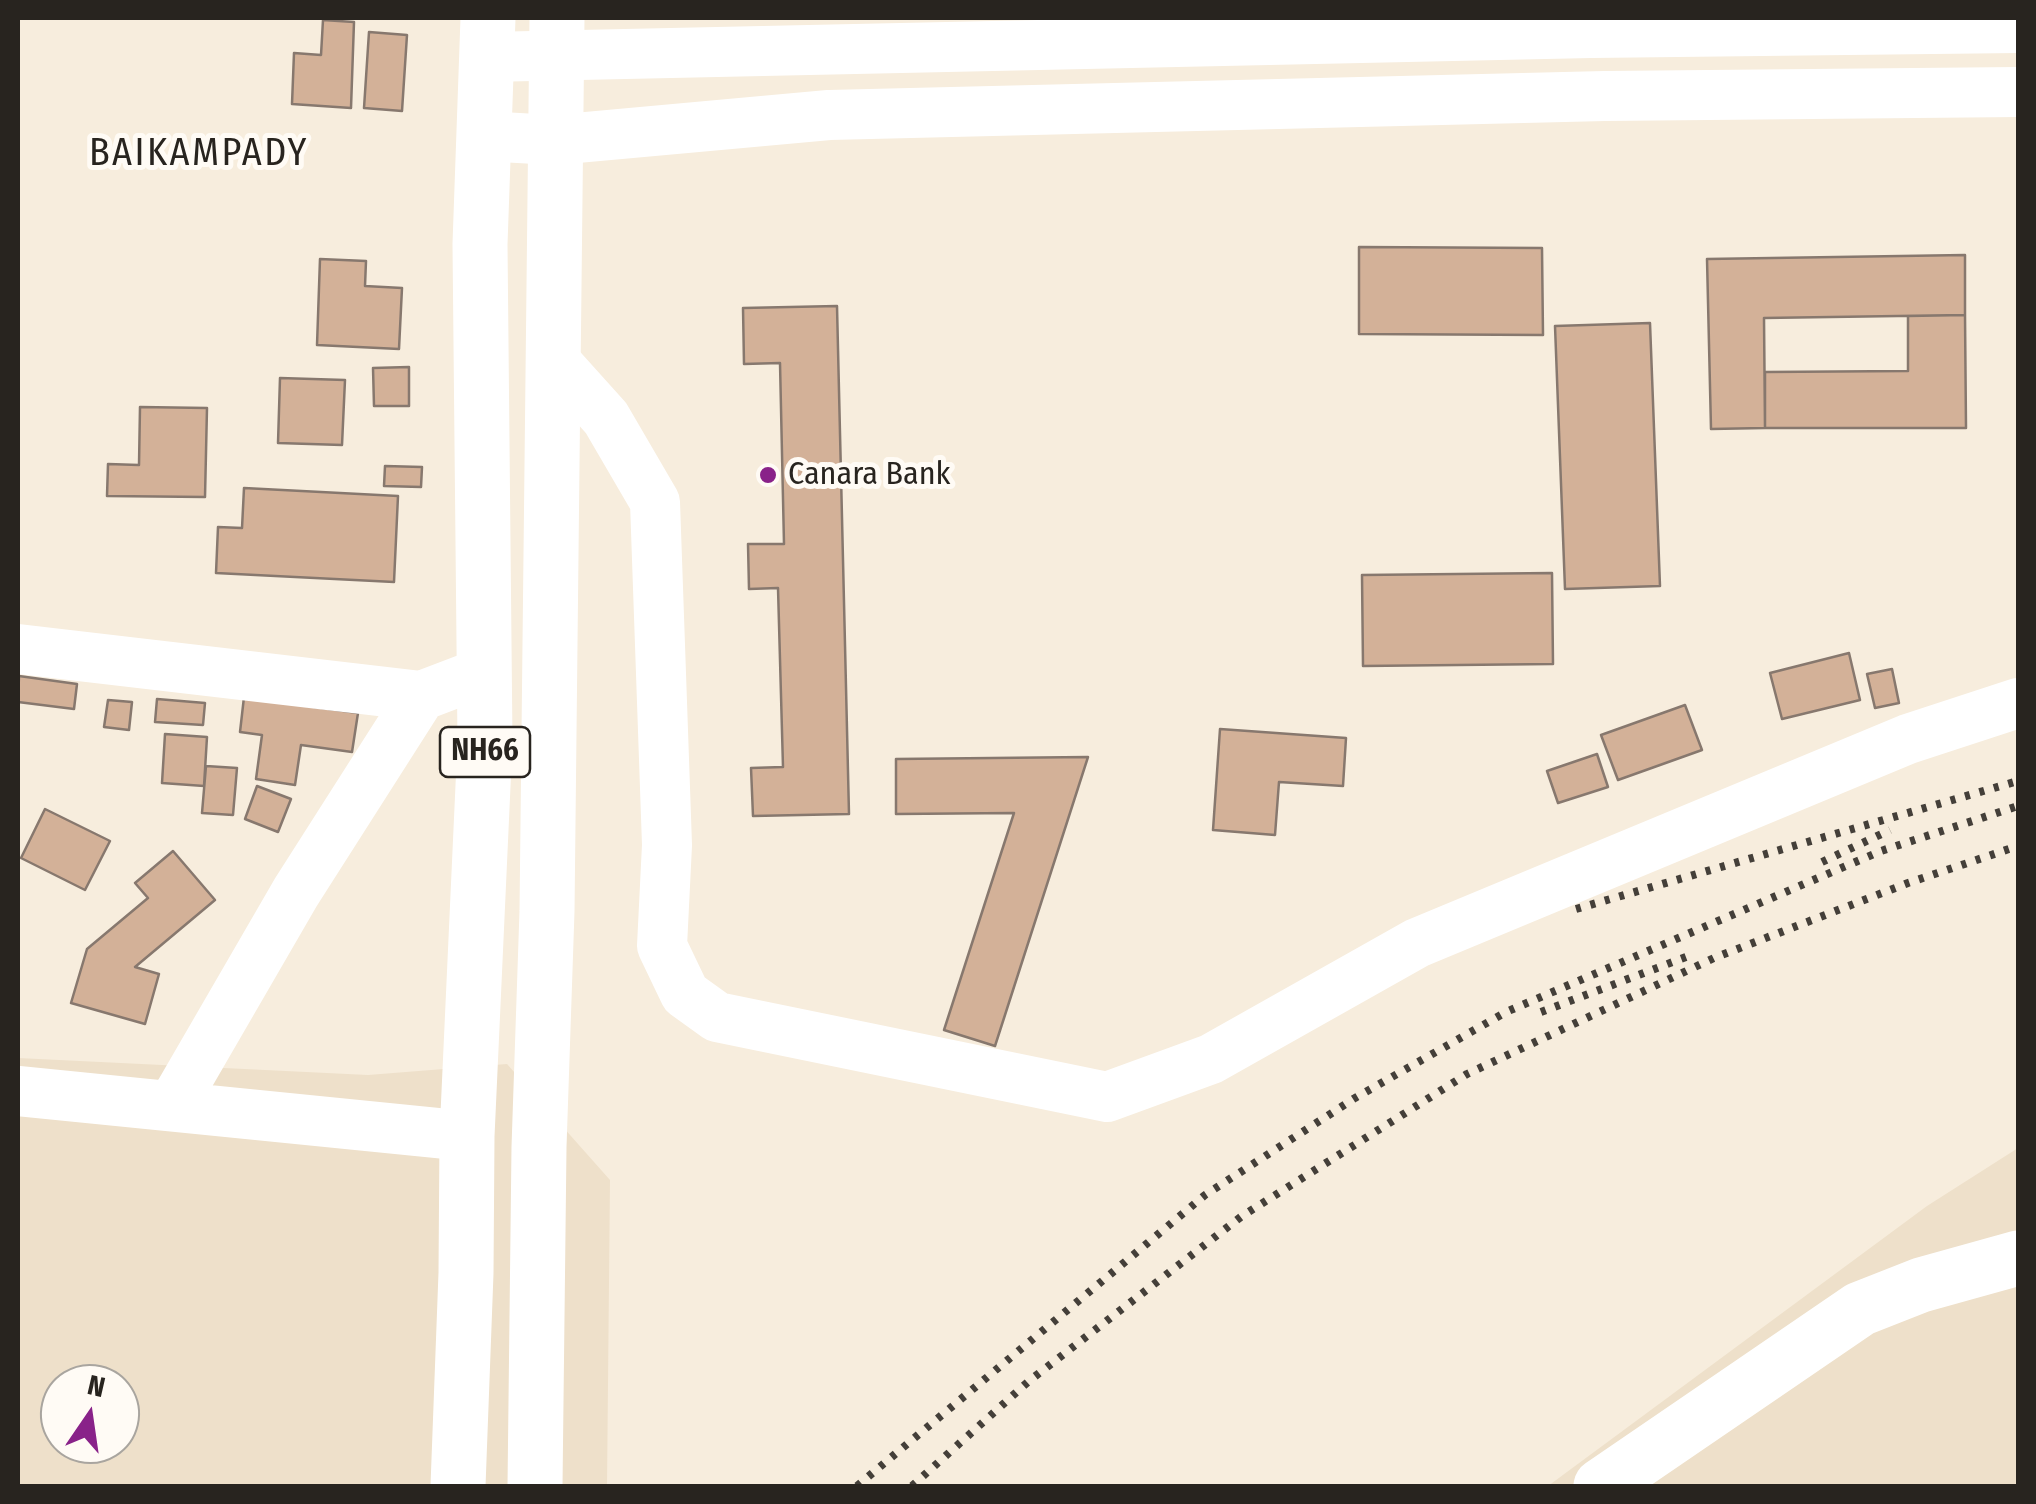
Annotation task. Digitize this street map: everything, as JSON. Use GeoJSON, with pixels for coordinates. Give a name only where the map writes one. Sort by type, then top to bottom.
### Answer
{"type":"FeatureCollection","features":[{"type":"Feature","properties":{"kind":"main road","name":"NH66"},"geometry":{"type":"LineString","coordinates":[[535,1486],[556,36]]}},
{"type":"Feature","properties":{"kind":"main road","name":"NH66"},"geometry":{"type":"LineString","coordinates":[[458,1486],[467,1136],[485,742],[480,244],[487,38]]}},
{"type":"Feature","properties":{"kind":"main road"},"geometry":{"type":"LineString","coordinates":[[1601,1486],[1860,1310],[1922,1285],[2018,1258]]}},
{"type":"Feature","properties":{"kind":"street"},"geometry":{"type":"LineString","coordinates":[[487,38],[1942,23],[2018,28]]}},
{"type":"Feature","properties":{"kind":"street"},"geometry":{"type":"LineString","coordinates":[[483,136],[554,140],[829,115],[1605,96],[2018,92]]}},
{"type":"Feature","properties":{"kind":"street"},"geometry":{"type":"LineString","coordinates":[[552,358],[606,418],[655,502],[667,844],[662,946],[685,994],[717,1018],[1107,1098],[1211,1059],[1417,943],[1908,738],[2018,702]]}},
{"type":"Feature","properties":{"kind":"street"},"geometry":{"type":"LineString","coordinates":[[18,648],[421,696],[484,672]]}},
{"type":"Feature","properties":{"kind":"street"},"geometry":{"type":"LineString","coordinates":[[172,1106],[296,892],[421,696]]}},
{"type":"Feature","properties":{"kind":"street"},"geometry":{"type":"LineString","coordinates":[[18,1091],[467,1136]]}},
{"type":"Feature","properties":{"kind":"shaded area"},"geometry":{"type":"Polygon","coordinates":[[[18,1058],[368,1075],[507,1064],[610,1180],[607,1486],[18,1486],[18,1058]]]}},
{"type":"Feature","properties":{"kind":"shaded area"},"geometry":{"type":"Polygon","coordinates":[[[2018,1148],[2018,1486],[1548,1486],[1927,1206],[2018,1148]]]}},
{"type":"Feature","properties":{"kind":"building"},"geometry":{"type":"Polygon","coordinates":[[[323,20],[354,22],[351,108],[292,104],[294,53],[321,55],[323,20]]]}},
{"type":"Feature","properties":{"kind":"building"},"geometry":{"type":"Polygon","coordinates":[[[369,32],[407,35],[402,111],[364,108],[369,32]]]}},
{"type":"Feature","properties":{"kind":"building"},"geometry":{"type":"Polygon","coordinates":[[[1359,247],[1542,248],[1543,335],[1359,334],[1359,247]]]}},
{"type":"Feature","properties":{"kind":"building"},"geometry":{"type":"Polygon","coordinates":[[[1965,255],[1965,315],[1764,318],[1765,428],[1711,429],[1707,259],[1965,255]]]}},
{"type":"Feature","properties":{"kind":"building"},"geometry":{"type":"Polygon","coordinates":[[[320,259],[366,261],[365,286],[402,288],[399,349],[317,345],[320,259]]]}},
{"type":"Feature","properties":{"kind":"building"},"geometry":{"type":"Polygon","coordinates":[[[837,306],[849,814],[753,816],[751,768],[783,767],[778,588],[749,589],[748,544],[784,544],[780,363],[744,364],[743,308],[837,306]]]}},
{"type":"Feature","properties":{"kind":"building"},"geometry":{"type":"Polygon","coordinates":[[[1965,315],[1966,428],[1765,428],[1765,372],[1908,371],[1908,316],[1965,315]]]}},
{"type":"Feature","properties":{"kind":"building"},"geometry":{"type":"Polygon","coordinates":[[[1650,323],[1660,586],[1565,589],[1555,326],[1650,323]]]}},
{"type":"Feature","properties":{"kind":"building"},"geometry":{"type":"Polygon","coordinates":[[[409,367],[409,406],[374,406],[373,368],[409,367]]]}},
{"type":"Feature","properties":{"kind":"building"},"geometry":{"type":"Polygon","coordinates":[[[280,378],[345,380],[342,445],[278,443],[280,378]]]}},
{"type":"Feature","properties":{"kind":"building"},"geometry":{"type":"Polygon","coordinates":[[[140,407],[207,408],[205,497],[107,496],[108,464],[139,465],[140,407]]]}},
{"type":"Feature","properties":{"kind":"building"},"geometry":{"type":"Polygon","coordinates":[[[385,466],[422,467],[421,487],[384,486],[385,466]]]}},
{"type":"Feature","properties":{"kind":"building"},"geometry":{"type":"Polygon","coordinates":[[[244,488],[398,496],[394,582],[216,573],[218,527],[242,528],[244,488]]]}},
{"type":"Feature","properties":{"kind":"building"},"geometry":{"type":"Polygon","coordinates":[[[1552,573],[1553,664],[1363,666],[1362,575],[1552,573]]]}},
{"type":"Feature","properties":{"kind":"building"},"geometry":{"type":"Polygon","coordinates":[[[1849,653],[1860,700],[1782,719],[1770,673],[1849,653]]]}},
{"type":"Feature","properties":{"kind":"building"},"geometry":{"type":"Polygon","coordinates":[[[1892,669],[1899,703],[1875,708],[1867,674],[1892,669]]]}},
{"type":"Feature","properties":{"kind":"building"},"geometry":{"type":"Polygon","coordinates":[[[19,676],[77,684],[74,709],[18,702],[19,676]]]}},
{"type":"Feature","properties":{"kind":"building"},"geometry":{"type":"Polygon","coordinates":[[[244,697],[358,713],[352,752],[301,745],[295,785],[256,779],[262,735],[240,732],[244,697]]]}},
{"type":"Feature","properties":{"kind":"building"},"geometry":{"type":"Polygon","coordinates":[[[157,699],[205,703],[203,725],[155,722],[157,699]]]}},
{"type":"Feature","properties":{"kind":"building"},"geometry":{"type":"Polygon","coordinates":[[[108,700],[132,702],[129,730],[104,727],[108,700]]]}},
{"type":"Feature","properties":{"kind":"building"},"geometry":{"type":"Polygon","coordinates":[[[1685,705],[1702,750],[1618,780],[1601,735],[1685,705]]]}},
{"type":"Feature","properties":{"kind":"building"},"geometry":{"type":"Polygon","coordinates":[[[1220,729],[1346,738],[1343,786],[1279,782],[1275,835],[1213,830],[1220,729]]]}},
{"type":"Feature","properties":{"kind":"building"},"geometry":{"type":"Polygon","coordinates":[[[165,734],[207,737],[204,786],[162,783],[165,734]]]}},
{"type":"Feature","properties":{"kind":"building"},"geometry":{"type":"Polygon","coordinates":[[[1597,754],[1608,787],[1558,803],[1547,771],[1597,754]]]}},
{"type":"Feature","properties":{"kind":"building"},"geometry":{"type":"Polygon","coordinates":[[[1088,757],[995,1046],[944,1030],[1014,813],[896,814],[896,759],[1088,757]]]}},
{"type":"Feature","properties":{"kind":"building"},"geometry":{"type":"Polygon","coordinates":[[[206,766],[237,768],[233,815],[202,813],[206,766]]]}},
{"type":"Feature","properties":{"kind":"building"},"geometry":{"type":"Polygon","coordinates":[[[257,786],[291,799],[278,832],[245,819],[257,786]]]}},
{"type":"Feature","properties":{"kind":"building"},"geometry":{"type":"Polygon","coordinates":[[[45,809],[110,841],[85,890],[21,858],[45,809]]]}},
{"type":"Feature","properties":{"kind":"building"},"geometry":{"type":"Polygon","coordinates":[[[173,851],[215,900],[135,967],[159,974],[145,1024],[71,1003],[87,949],[148,898],[135,883],[173,851]]]}},
{"type":"Feature","properties":{"kind":"railway"},"geometry":{"type":"LineString","coordinates":[[1576,909],[2018,781]]}},
{"type":"Feature","properties":{"kind":"railway"},"geometry":{"type":"LineString","coordinates":[[857,1486],[1205,1195],[1355,1098],[1506,1012],[1881,851],[2018,806]]}},
{"type":"Feature","properties":{"kind":"railway"},"geometry":{"type":"LineString","coordinates":[[1822,862],[1890,830]]}},
{"type":"Feature","properties":{"kind":"railway"},"geometry":{"type":"LineString","coordinates":[[912,1486],[1029,1381],[1242,1216],[1467,1074],[1714,958],[1908,883],[2018,846]]}},
{"type":"Feature","properties":{"kind":"railway"},"geometry":{"type":"LineString","coordinates":[[1541,1012],[1686,957]]}},
{"type":"Feature","properties":{"kind":"place","name":"Canara Bank"},"geometry":{"type":"Point","coordinates":[768,475]}},
{"type":"Feature","properties":{"kind":"district","name":"BAIKAMPADY"},"geometry":{"type":"Point","coordinates":[199,154]}}]}
